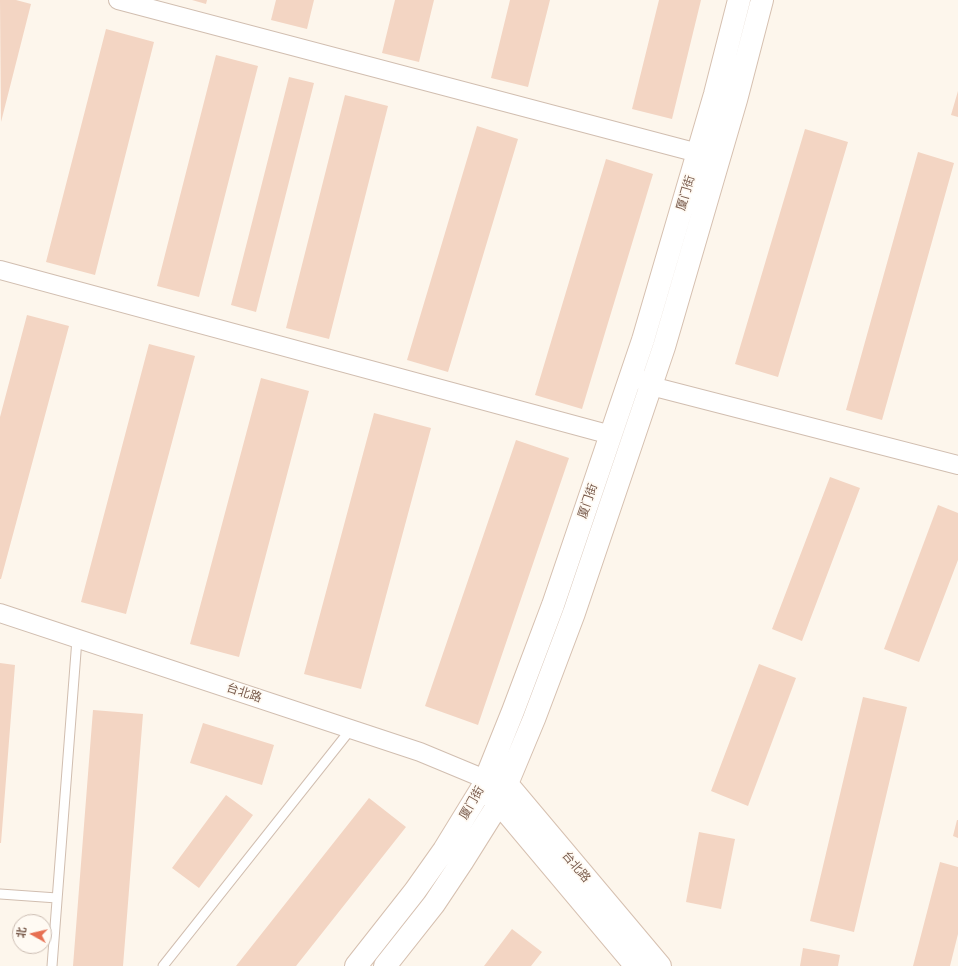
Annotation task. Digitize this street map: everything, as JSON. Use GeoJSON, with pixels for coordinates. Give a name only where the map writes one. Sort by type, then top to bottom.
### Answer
{"type":"FeatureCollection","features":[{"type":"Feature","properties":{"kind":"main road","name":"厦门街"},"geometry":{"type":"LineString","coordinates":[[356,966],[415,891],[444,850],[485,780],[513,711],[553,605],[643,340],[715,94],[740,0]]}},
{"type":"Feature","properties":{"kind":"main road","name":"厦门街"},"geometry":{"type":"LineString","coordinates":[[385,966],[434,904],[462,862],[503,793],[534,719],[574,613],[664,347],[734,108],[762,0]]}},
{"type":"Feature","properties":{"kind":"main road","name":"台北路"},"geometry":{"type":"LineString","coordinates":[[485,780],[503,793],[660,966]]}},
{"type":"Feature","properties":{"kind":"main road","name":"台北路"},"geometry":{"type":"LineString","coordinates":[[503,793],[636,966]]}},
{"type":"Feature","properties":{"kind":"street"},"geometry":{"type":"LineString","coordinates":[[118,0],[698,153]]}},
{"type":"Feature","properties":{"kind":"street"},"geometry":{"type":"LineString","coordinates":[[0,270],[610,435]]}},
{"type":"Feature","properties":{"kind":"street"},"geometry":{"type":"LineString","coordinates":[[631,373],[650,386],[958,465]]}},
{"type":"Feature","properties":{"kind":"street","name":"台北路"},"geometry":{"type":"LineString","coordinates":[[0,613],[351,728],[420,752],[485,780]]}},
{"type":"Feature","properties":{"kind":"lane"},"geometry":{"type":"LineString","coordinates":[[52,966],[77,639]]}},
{"type":"Feature","properties":{"kind":"lane"},"geometry":{"type":"LineString","coordinates":[[163,966],[351,728]]}},
{"type":"Feature","properties":{"kind":"lane"},"geometry":{"type":"LineString","coordinates":[[0,894],[57,898]]}},
{"type":"Feature","properties":{"kind":"building"},"geometry":{"type":"Polygon","coordinates":[[[0,0],[16,0],[31,4],[1,122],[0,0]]]}},
{"type":"Feature","properties":{"kind":"building"},"geometry":{"type":"Polygon","coordinates":[[[192,0],[207,0],[206,4],[192,0]]]}},
{"type":"Feature","properties":{"kind":"building"},"geometry":{"type":"Polygon","coordinates":[[[276,0],[314,0],[307,29],[271,20],[276,0]]]}},
{"type":"Feature","properties":{"kind":"building"},"geometry":{"type":"Polygon","coordinates":[[[395,0],[434,0],[419,62],[382,53],[395,0]]]}},
{"type":"Feature","properties":{"kind":"building"},"geometry":{"type":"Polygon","coordinates":[[[510,0],[550,0],[528,87],[491,78],[510,0]]]}},
{"type":"Feature","properties":{"kind":"building"},"geometry":{"type":"Polygon","coordinates":[[[659,0],[701,0],[672,119],[632,109],[659,0]]]}},
{"type":"Feature","properties":{"kind":"building"},"geometry":{"type":"Polygon","coordinates":[[[106,29],[154,42],[95,275],[46,262],[106,29]]]}},
{"type":"Feature","properties":{"kind":"building"},"geometry":{"type":"Polygon","coordinates":[[[216,55],[258,66],[199,297],[157,286],[216,55]]]}},
{"type":"Feature","properties":{"kind":"building"},"geometry":{"type":"Polygon","coordinates":[[[289,77],[314,83],[256,312],[231,305],[289,77]]]}},
{"type":"Feature","properties":{"kind":"building"},"geometry":{"type":"Polygon","coordinates":[[[958,91],[958,117],[951,115],[958,91]]]}},
{"type":"Feature","properties":{"kind":"building"},"geometry":{"type":"Polygon","coordinates":[[[345,95],[388,106],[329,339],[286,328],[345,95]]]}},
{"type":"Feature","properties":{"kind":"building"},"geometry":{"type":"Polygon","coordinates":[[[477,126],[518,139],[448,372],[407,360],[477,126]]]}},
{"type":"Feature","properties":{"kind":"building"},"geometry":{"type":"Polygon","coordinates":[[[805,129],[848,142],[778,377],[735,364],[805,129]]]}},
{"type":"Feature","properties":{"kind":"building"},"geometry":{"type":"Polygon","coordinates":[[[918,152],[954,163],[882,420],[846,410],[918,152]]]}},
{"type":"Feature","properties":{"kind":"building"},"geometry":{"type":"Polygon","coordinates":[[[606,159],[653,174],[582,409],[535,395],[606,159]]]}},
{"type":"Feature","properties":{"kind":"building"},"geometry":{"type":"Polygon","coordinates":[[[27,315],[69,326],[0,579],[0,417],[27,315]]]}},
{"type":"Feature","properties":{"kind":"building"},"geometry":{"type":"Polygon","coordinates":[[[149,344],[195,356],[126,614],[81,602],[149,344]]]}},
{"type":"Feature","properties":{"kind":"building"},"geometry":{"type":"Polygon","coordinates":[[[261,378],[309,391],[239,657],[190,644],[261,378]]]}},
{"type":"Feature","properties":{"kind":"building"},"geometry":{"type":"Polygon","coordinates":[[[374,413],[431,428],[361,689],[304,674],[374,413]]]}},
{"type":"Feature","properties":{"kind":"building"},"geometry":{"type":"Polygon","coordinates":[[[516,440],[569,458],[478,725],[425,706],[516,440]]]}},
{"type":"Feature","properties":{"kind":"building"},"geometry":{"type":"Polygon","coordinates":[[[830,477],[860,488],[802,641],[772,629],[830,477]]]}},
{"type":"Feature","properties":{"kind":"building"},"geometry":{"type":"Polygon","coordinates":[[[938,505],[958,513],[958,560],[919,662],[884,649],[938,505]]]}},
{"type":"Feature","properties":{"kind":"building"},"geometry":{"type":"Polygon","coordinates":[[[0,663],[15,665],[1,843],[0,843],[0,663]]]}},
{"type":"Feature","properties":{"kind":"building"},"geometry":{"type":"Polygon","coordinates":[[[759,664],[796,678],[748,806],[711,791],[759,664]]]}},
{"type":"Feature","properties":{"kind":"building"},"geometry":{"type":"Polygon","coordinates":[[[863,697],[907,707],[854,932],[810,921],[863,697]]]}},
{"type":"Feature","properties":{"kind":"building"},"geometry":{"type":"Polygon","coordinates":[[[93,710],[143,714],[123,966],[73,966],[93,710]]]}},
{"type":"Feature","properties":{"kind":"building"},"geometry":{"type":"Polygon","coordinates":[[[203,723],[274,745],[262,785],[190,763],[203,723]]]}},
{"type":"Feature","properties":{"kind":"building"},"geometry":{"type":"Polygon","coordinates":[[[226,795],[253,815],[199,888],[172,868],[226,795]]]}},
{"type":"Feature","properties":{"kind":"building"},"geometry":{"type":"Polygon","coordinates":[[[369,798],[406,827],[296,966],[236,966],[369,798]]]}},
{"type":"Feature","properties":{"kind":"building"},"geometry":{"type":"Polygon","coordinates":[[[958,820],[958,838],[953,836],[958,820]]]}},
{"type":"Feature","properties":{"kind":"building"},"geometry":{"type":"Polygon","coordinates":[[[699,832],[735,839],[721,909],[686,902],[699,832]]]}},
{"type":"Feature","properties":{"kind":"building"},"geometry":{"type":"Polygon","coordinates":[[[940,862],[958,867],[958,934],[950,966],[913,966],[940,862]]]}},
{"type":"Feature","properties":{"kind":"building"},"geometry":{"type":"Polygon","coordinates":[[[512,929],[542,952],[531,966],[484,966],[512,929]]]}},
{"type":"Feature","properties":{"kind":"building"},"geometry":{"type":"Polygon","coordinates":[[[803,948],[840,955],[838,966],[800,966],[803,948]]]}}]}
